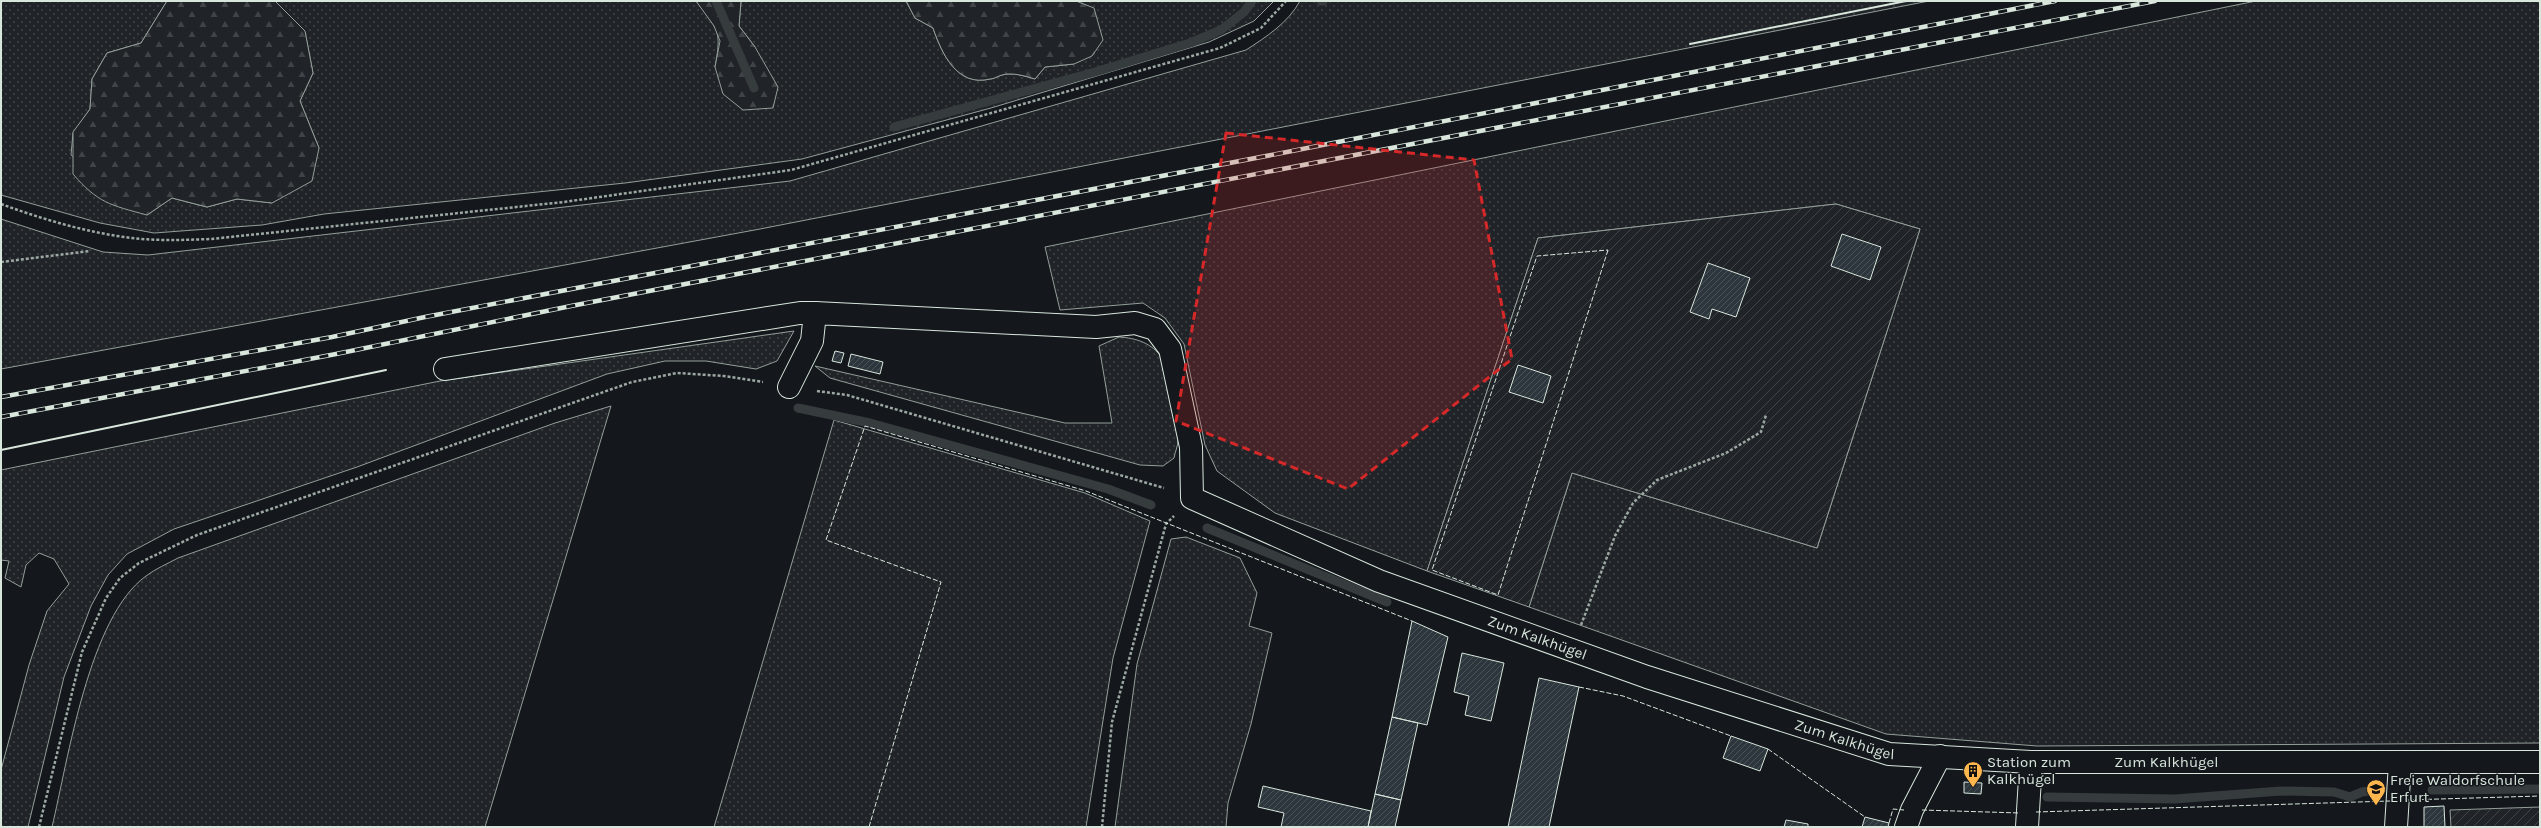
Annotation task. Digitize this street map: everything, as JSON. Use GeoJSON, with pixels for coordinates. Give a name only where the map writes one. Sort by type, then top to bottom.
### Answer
{"type":"FeatureCollection","features":[{"type":"Feature","properties":{"kind":"lane"},"geometry":{"type":"LineString","coordinates":[[445,369],[800,313],[1096,327],[1135,323],[1155,329],[1170,349],[1191,447],[1192,498]]}},
{"type":"Feature","properties":{"kind":"lane"},"geometry":{"type":"LineString","coordinates":[[789,387],[812,341],[815,313]]}},
{"type":"Feature","properties":{"kind":"lane","name":"Zum Kalkhügel"},"geometry":{"type":"LineString","coordinates":[[1192,498],[1378,580],[1647,677],[1889,754],[2031,762],[2540,762]]}},
{"type":"Feature","properties":{"kind":"lane"},"geometry":{"type":"LineString","coordinates":[[1906,827],[1912,810],[1940,756]]}},
{"type":"Feature","properties":{"kind":"lane"},"geometry":{"type":"LineString","coordinates":[[2027,827],[2031,762]]}},
{"type":"Feature","properties":{"kind":"lane"},"geometry":{"type":"LineString","coordinates":[[2396,827],[2400,763]]}},
{"type":"Feature","properties":{"kind":"path"},"geometry":{"type":"LineString","coordinates":[[1,204],[76,226],[130,238],[162,241],[211,239],[564,202],[792,170],[1220,48],[1261,28],[1286,1]]}},
{"type":"Feature","properties":{"kind":"path"},"geometry":{"type":"LineString","coordinates":[[1,262],[90,251]]}},
{"type":"Feature","properties":{"kind":"path"},"geometry":{"type":"LineString","coordinates":[[39,827],[82,652],[106,598],[120,578],[139,563],[197,535],[632,382],[677,373],[724,376],[855,397],[1141,480],[1192,498]]}},
{"type":"Feature","properties":{"kind":"path"},"geometry":{"type":"LineString","coordinates":[[1572,650],[1615,536],[1633,503],[1656,480],[1726,453],[1761,432],[1766,416]]}},
{"type":"Feature","properties":{"kind":"path"},"geometry":{"type":"LineString","coordinates":[[1102,827],[1112,722],[1166,524]]}},
{"type":"Feature","properties":{"kind":"highlighted area"},"geometry":{"type":"Polygon","coordinates":[[[1226,133],[1474,160],[1512,359],[1348,489],[1176,421],[1226,133]]]}},
{"type":"Feature","properties":{"kind":"green space"},"geometry":{"type":"Polygon","coordinates":[[[1,1],[167,1],[141,43],[107,53],[92,79],[90,109],[73,133],[71,155],[147,215],[172,198],[207,207],[237,199],[272,203],[319,148],[300,101],[313,73],[305,32],[275,1],[696,1],[714,25],[716,31],[718,45],[715,67],[755,47],[739,26],[741,1],[906,1],[915,18],[933,28],[946,58],[952,66],[968,78],[978,80],[992,79],[1010,74],[1035,79],[1045,67],[1074,64],[1096,19],[1094,9],[1076,1],[1274,1],[1254,21],[1209,42],[991,108],[802,159],[625,183],[324,214],[262,225],[154,233],[100,223],[1,195],[1,1]]]}},
{"type":"Feature","properties":{"kind":"green space"},"geometry":{"type":"Polygon","coordinates":[[[167,1],[275,1],[305,31],[313,73],[300,101],[319,148],[312,181],[272,203],[237,199],[207,207],[172,198],[147,215],[106,202],[90,191],[73,174],[73,132],[90,109],[92,79],[107,53],[141,43],[167,1]]]}},
{"type":"Feature","properties":{"kind":"green space"},"geometry":{"type":"Polygon","coordinates":[[[696,1],[741,1],[739,26],[755,47],[778,87],[773,108],[743,110],[723,94],[715,67],[720,41],[714,26],[696,1]]]}},
{"type":"Feature","properties":{"kind":"green space"},"geometry":{"type":"Polygon","coordinates":[[[906,1],[1076,1],[1094,8],[1103,40],[1092,56],[1074,64],[1045,67],[1035,79],[1010,74],[992,79],[978,80],[968,78],[952,66],[941,48],[933,28],[915,18],[906,1]]]}},
{"type":"Feature","properties":{"kind":"green space"},"geometry":{"type":"Polygon","coordinates":[[[1300,1],[1929,1],[760,229],[1,369],[1,219],[103,252],[148,255],[790,181],[1246,50],[1269,35],[1283,23],[1300,1]]]}},
{"type":"Feature","properties":{"kind":"green space"},"geometry":{"type":"Polygon","coordinates":[[[2256,1],[2540,1],[2540,743],[2037,746],[1886,734],[1529,607],[1572,473],[1817,548],[1920,229],[1836,204],[1538,238],[1427,571],[1275,513],[1217,471],[1205,445],[1184,344],[1165,318],[1143,303],[1060,310],[1045,247],[2256,1]]]}},
{"type":"Feature","properties":{"kind":"green space"},"geometry":{"type":"Polygon","coordinates":[[[1836,204],[1920,229],[1817,548],[1572,473],[1529,607],[1427,571],[1538,238],[1836,204]]]}},
{"type":"Feature","properties":{"kind":"green space"},"geometry":{"type":"Polygon","coordinates":[[[794,331],[777,361],[756,369],[706,361],[665,361],[607,374],[357,467],[174,529],[127,554],[108,575],[91,606],[64,677],[28,827],[1,827],[1,770],[29,665],[47,611],[69,584],[54,559],[39,553],[26,565],[21,587],[5,578],[9,561],[1,560],[1,470],[440,381],[794,331]]]}},
{"type":"Feature","properties":{"kind":"green space"},"geometry":{"type":"Polygon","coordinates":[[[1119,337],[1137,340],[1148,345],[1158,353],[1165,365],[1177,422],[1178,444],[1174,458],[1163,466],[1140,465],[830,378],[815,366],[1065,423],[1112,423],[1099,346],[1119,337]]]}},
{"type":"Feature","properties":{"kind":"green space"},"geometry":{"type":"Polygon","coordinates":[[[611,406],[485,827],[52,827],[74,729],[95,656],[110,623],[126,596],[146,576],[178,558],[555,423],[611,406]]]}},
{"type":"Feature","properties":{"kind":"green space"},"geometry":{"type":"Polygon","coordinates":[[[834,420],[1085,493],[1150,521],[1113,658],[1086,827],[714,827],[834,420]]]}},
{"type":"Feature","properties":{"kind":"green space"},"geometry":{"type":"Polygon","coordinates":[[[1186,537],[1240,558],[1257,593],[1249,626],[1272,633],[1251,724],[1228,803],[1226,827],[1115,827],[1137,664],[1171,539],[1186,537]]]}},
{"type":"Feature","properties":{"kind":"green space"},"geometry":{"type":"Polygon","coordinates":[[[2540,807],[2540,827],[2451,827],[2450,810],[2540,807]]]}},
{"type":"Feature","properties":{"kind":"building"},"geometry":{"type":"Polygon","coordinates":[[[1842,234],[1881,247],[1870,280],[1831,266],[1842,234]]]}},
{"type":"Feature","properties":{"kind":"building"},"geometry":{"type":"Polygon","coordinates":[[[1708,263],[1750,278],[1736,317],[1712,309],[1709,319],[1690,312],[1708,263]]]}},
{"type":"Feature","properties":{"kind":"building"},"geometry":{"type":"Polygon","coordinates":[[[835,351],[844,353],[841,363],[832,361],[835,351]]]}},
{"type":"Feature","properties":{"kind":"building"},"geometry":{"type":"Polygon","coordinates":[[[851,354],[883,362],[880,374],[848,366],[851,354]]]}},
{"type":"Feature","properties":{"kind":"building"},"geometry":{"type":"Polygon","coordinates":[[[1518,365],[1551,376],[1543,403],[1509,392],[1518,365]]]}},
{"type":"Feature","properties":{"kind":"building"},"geometry":{"type":"Polygon","coordinates":[[[1412,621],[1448,637],[1427,725],[1392,717],[1412,621]]]}},
{"type":"Feature","properties":{"kind":"building"},"geometry":{"type":"Polygon","coordinates":[[[1462,653],[1504,663],[1491,721],[1465,715],[1469,696],[1454,692],[1462,653]]]}},
{"type":"Feature","properties":{"kind":"building"},"geometry":{"type":"Polygon","coordinates":[[[1539,678],[1579,687],[1549,827],[1508,827],[1539,678]]]}},
{"type":"Feature","properties":{"kind":"building"},"geometry":{"type":"Polygon","coordinates":[[[1392,717],[1418,723],[1401,800],[1375,794],[1392,717]]]}},
{"type":"Feature","properties":{"kind":"building"},"geometry":{"type":"Polygon","coordinates":[[[1731,736],[1768,749],[1760,771],[1723,758],[1731,736]]]}},
{"type":"Feature","properties":{"kind":"building","name":"Station zum Kalkhügel"},"geometry":{"type":"Polygon","coordinates":[[[1964,782],[1982,783],[1981,794],[1964,793],[1964,782]]]}},
{"type":"Feature","properties":{"kind":"building"},"geometry":{"type":"Polygon","coordinates":[[[1263,786],[1371,811],[1368,827],[1281,827],[1284,813],[1258,807],[1263,786]]]}},
{"type":"Feature","properties":{"kind":"building"},"geometry":{"type":"Polygon","coordinates":[[[1375,794],[1401,800],[1395,827],[1368,827],[1375,794]]]}},
{"type":"Feature","properties":{"kind":"building"},"geometry":{"type":"Polygon","coordinates":[[[2444,806],[2445,827],[2424,827],[2424,807],[2444,806]]]}},
{"type":"Feature","properties":{"kind":"building"},"geometry":{"type":"Polygon","coordinates":[[[1865,817],[1889,823],[1888,827],[1862,827],[1865,817]]]}},
{"type":"Feature","properties":{"kind":"building"},"geometry":{"type":"Polygon","coordinates":[[[1786,820],[1808,824],[1808,827],[1784,827],[1786,820]]]}},
{"type":"Feature","properties":{"kind":"waterway"},"geometry":{"type":"LineString","coordinates":[[716,1],[754,88]]}},
{"type":"Feature","properties":{"kind":"waterway"},"geometry":{"type":"LineString","coordinates":[[894,127],[1095,72],[1190,43],[1221,30],[1244,12],[1252,1]]}},
{"type":"Feature","properties":{"kind":"waterway"},"geometry":{"type":"LineString","coordinates":[[798,408],[870,423],[1108,489],[1151,505]]}},
{"type":"Feature","properties":{"kind":"waterway"},"geometry":{"type":"LineString","coordinates":[[1207,528],[1387,602]]}},
{"type":"Feature","properties":{"kind":"waterway"},"geometry":{"type":"LineString","coordinates":[[2432,790],[2540,789]]}},
{"type":"Feature","properties":{"kind":"waterway"},"geometry":{"type":"LineString","coordinates":[[2047,797],[2175,799],[2281,791],[2334,792],[2350,797],[2362,792],[2376,790]]}},
{"type":"Feature","properties":{"kind":"railway"},"geometry":{"type":"LineString","coordinates":[[1,397],[332,337],[425,317],[1287,152],[2055,1]]}},
{"type":"Feature","properties":{"kind":"railway"},"geometry":{"type":"LineString","coordinates":[[1,417],[336,354],[571,306],[2155,1]]}},
{"type":"Feature","properties":{"kind":"fence"},"geometry":{"type":"LineString","coordinates":[[1608,250],[1498,595],[1432,570],[1537,256],[1608,250]]}},
{"type":"Feature","properties":{"kind":"fence"},"geometry":{"type":"LineString","coordinates":[[869,827],[941,582],[826,540],[865,426],[1086,491],[1412,621]]}},
{"type":"Feature","properties":{"kind":"fence"},"geometry":{"type":"LineString","coordinates":[[1579,687],[1623,696],[1731,736]]}},
{"type":"Feature","properties":{"kind":"fence"},"geometry":{"type":"LineString","coordinates":[[1768,749],[1865,817]]}},
{"type":"Feature","properties":{"kind":"fence"},"geometry":{"type":"LineString","coordinates":[[2406,800],[2540,796]]}},
{"type":"Feature","properties":{"kind":"fence"},"geometry":{"type":"LineString","coordinates":[[2036,812],[2390,801]]}},
{"type":"Feature","properties":{"kind":"fence"},"geometry":{"type":"LineString","coordinates":[[1889,823],[1893,809],[1904,810]]}},
{"type":"Feature","properties":{"kind":"fence"},"geometry":{"type":"LineString","coordinates":[[1922,810],[2020,813]]}},
{"type":"Feature","properties":{"kind":"wall"},"geometry":{"type":"LineString","coordinates":[[1690,44],[1906,1]]}},
{"type":"Feature","properties":{"kind":"wall"},"geometry":{"type":"LineString","coordinates":[[1,450],[386,370]]}},
{"type":"Feature","properties":{"kind":"place","name":"Station zum Kalkhügel"},"geometry":{"type":"Point","coordinates":[1973,788]}},
{"type":"Feature","properties":{"kind":"place","name":"Freie Waldorfschule Erfurt"},"geometry":{"type":"Point","coordinates":[2376,806]}}]}
